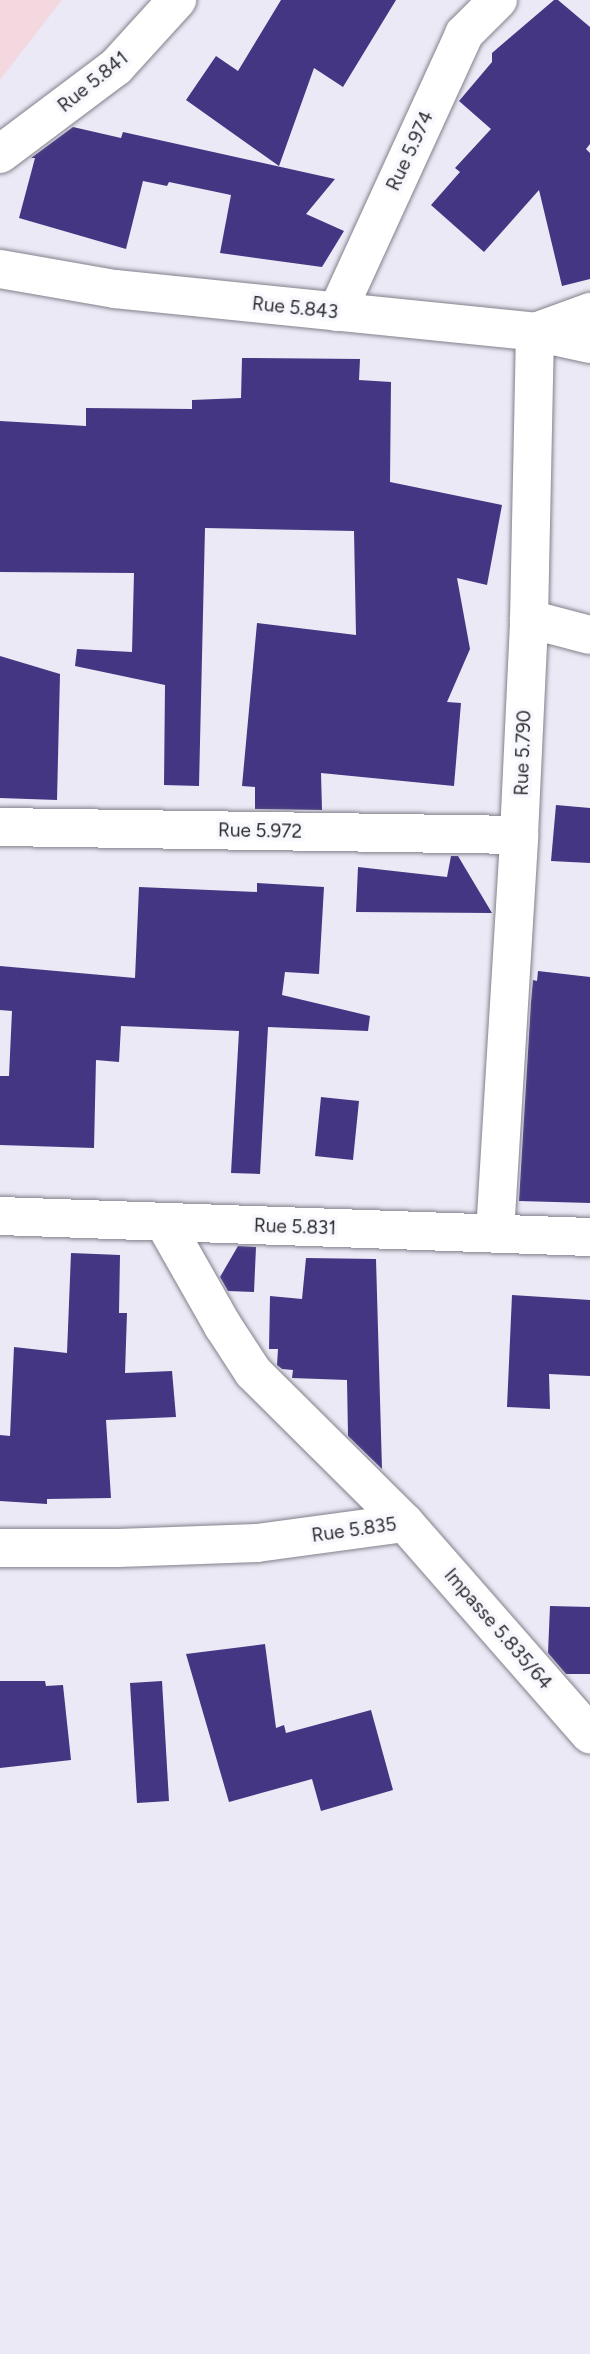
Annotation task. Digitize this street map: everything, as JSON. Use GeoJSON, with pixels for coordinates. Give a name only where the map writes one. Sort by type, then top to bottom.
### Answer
{"type":"FeatureCollection","features":[{"type":"Feature","properties":{"kind":"street","name":"Rue 5.841"},"geometry":{"type":"LineString","coordinates":[[0,154],[116,67],[177,0]]}},
{"type":"Feature","properties":{"kind":"street","name":"Rue 5.974"},"geometry":{"type":"LineString","coordinates":[[337,312],[464,34],[498,0]]}},
{"type":"Feature","properties":{"kind":"street","name":"Rue 5.843"},"geometry":{"type":"LineString","coordinates":[[0,269],[114,289],[535,332],[590,344]]}},
{"type":"Feature","properties":{"kind":"street"},"geometry":{"type":"LineString","coordinates":[[535,332],[590,312]]}},
{"type":"Feature","properties":{"kind":"street","name":"Rue 5.790"},"geometry":{"type":"LineString","coordinates":[[495,1233],[529,619],[535,332]]}},
{"type":"Feature","properties":{"kind":"street"},"geometry":{"type":"LineString","coordinates":[[529,619],[590,635]]}},
{"type":"Feature","properties":{"kind":"street","name":"Rue 5.972"},"geometry":{"type":"LineString","coordinates":[[0,827],[519,835]]}},
{"type":"Feature","properties":{"kind":"street","name":"Rue 5.831"},"geometry":{"type":"LineString","coordinates":[[0,1216],[165,1224],[590,1237]]}},
{"type":"Feature","properties":{"kind":"street","name":"Rue 5.835"},"geometry":{"type":"LineString","coordinates":[[165,1224],[223,1326],[253,1372],[405,1523]]}},
{"type":"Feature","properties":{"kind":"street","name":"Rue 5.835"},"geometry":{"type":"LineString","coordinates":[[0,1548],[118,1548],[257,1543],[405,1523]]}},
{"type":"Feature","properties":{"kind":"street","name":"Impasse 5.835/64"},"geometry":{"type":"LineString","coordinates":[[405,1523],[590,1734]]}},
{"type":"Feature","properties":{"kind":"shaded area"},"geometry":{"type":"Polygon","coordinates":[[[0,0],[62,0],[0,80],[0,0]]]}},
{"type":"Feature","properties":{"kind":"building"},"geometry":{"type":"Polygon","coordinates":[[[281,0],[396,0],[343,87],[314,68],[279,166],[186,100],[216,56],[238,71],[281,0]]]}},
{"type":"Feature","properties":{"kind":"building"},"geometry":{"type":"Polygon","coordinates":[[[554,0],[558,0],[590,27],[590,144],[586,149],[590,153],[590,279],[562,286],[539,190],[484,252],[431,205],[460,172],[455,168],[491,129],[459,101],[492,62],[492,53],[554,0]]]}},
{"type":"Feature","properties":{"kind":"building"},"geometry":{"type":"Polygon","coordinates":[[[73,127],[121,138],[123,132],[335,179],[306,214],[344,231],[322,267],[220,253],[231,195],[169,182],[167,186],[143,181],[126,249],[19,218],[35,158],[31,158],[73,127]]]}},
{"type":"Feature","properties":{"kind":"building"},"geometry":{"type":"Polygon","coordinates":[[[242,358],[360,359],[359,380],[391,382],[390,482],[502,505],[487,585],[457,578],[470,649],[447,702],[461,703],[454,786],[321,773],[322,810],[255,809],[255,787],[242,786],[257,623],[356,635],[354,531],[205,528],[199,786],[164,785],[165,685],[75,666],[77,649],[132,652],[134,573],[0,572],[0,421],[86,426],[86,408],[192,409],[192,400],[241,398],[242,358]]]}},
{"type":"Feature","properties":{"kind":"building"},"geometry":{"type":"Polygon","coordinates":[[[0,656],[60,674],[57,800],[0,798],[0,656]]]}},
{"type":"Feature","properties":{"kind":"building"},"geometry":{"type":"Polygon","coordinates":[[[556,805],[590,808],[590,863],[551,861],[556,805]]]}},
{"type":"Feature","properties":{"kind":"building"},"geometry":{"type":"Polygon","coordinates":[[[451,856],[458,856],[492,913],[356,912],[358,867],[447,877],[451,856]]]}},
{"type":"Feature","properties":{"kind":"building"},"geometry":{"type":"Polygon","coordinates":[[[257,883],[324,887],[319,974],[285,972],[282,995],[370,1016],[368,1031],[268,1027],[260,1174],[231,1173],[239,1031],[121,1026],[119,1062],[96,1060],[94,1148],[0,1145],[0,1076],[9,1076],[12,1011],[0,1010],[0,966],[135,978],[139,887],[257,892],[257,883]]]}},
{"type":"Feature","properties":{"kind":"building"},"geometry":{"type":"Polygon","coordinates":[[[538,971],[590,977],[590,1203],[519,1201],[531,1002],[533,980],[537,981],[538,971]]]}},
{"type":"Feature","properties":{"kind":"building"},"geometry":{"type":"Polygon","coordinates":[[[321,1097],[359,1101],[353,1160],[315,1156],[321,1097]]]}},
{"type":"Feature","properties":{"kind":"building"},"geometry":{"type":"Polygon","coordinates":[[[238,1246],[256,1247],[254,1292],[228,1291],[220,1277],[238,1246]]]}},
{"type":"Feature","properties":{"kind":"building"},"geometry":{"type":"Polygon","coordinates":[[[71,1253],[120,1255],[119,1313],[127,1313],[125,1373],[172,1371],[176,1417],[106,1420],[111,1498],[47,1499],[47,1504],[0,1501],[0,1435],[10,1436],[14,1347],[67,1353],[71,1253]]]}},
{"type":"Feature","properties":{"kind":"building"},"geometry":{"type":"Polygon","coordinates":[[[306,1258],[376,1259],[382,1469],[348,1436],[347,1380],[292,1378],[293,1370],[282,1369],[277,1365],[278,1349],[269,1349],[270,1296],[302,1299],[306,1258]]]}},
{"type":"Feature","properties":{"kind":"building"},"geometry":{"type":"Polygon","coordinates":[[[512,1295],[590,1300],[590,1376],[549,1374],[550,1409],[507,1407],[512,1295]]]}},
{"type":"Feature","properties":{"kind":"building"},"geometry":{"type":"Polygon","coordinates":[[[550,1606],[590,1607],[590,1674],[566,1674],[548,1653],[550,1606]]]}},
{"type":"Feature","properties":{"kind":"building"},"geometry":{"type":"Polygon","coordinates":[[[265,1644],[276,1728],[284,1725],[286,1733],[371,1710],[393,1790],[321,1811],[312,1779],[229,1802],[186,1654],[265,1644]]]}},
{"type":"Feature","properties":{"kind":"building"},"geometry":{"type":"Polygon","coordinates":[[[0,1681],[45,1681],[46,1686],[63,1685],[71,1760],[0,1768],[0,1681]]]}},
{"type":"Feature","properties":{"kind":"building"},"geometry":{"type":"Polygon","coordinates":[[[162,1681],[169,1801],[137,1803],[130,1683],[162,1681]]]}}]}
